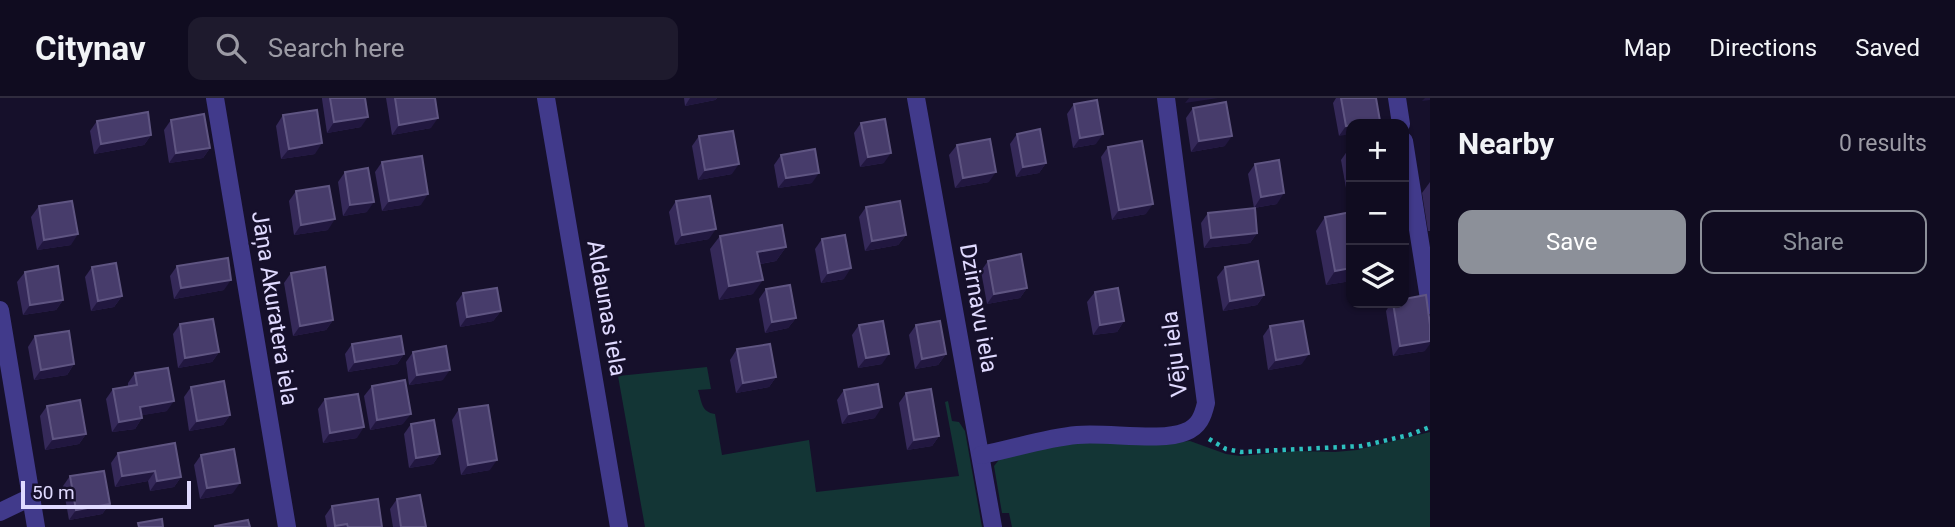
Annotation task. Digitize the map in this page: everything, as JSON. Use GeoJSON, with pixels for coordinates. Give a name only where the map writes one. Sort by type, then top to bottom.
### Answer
{"type":"FeatureCollection","features":[{"type":"Feature","properties":{"kind":"street","name":"Jāņa Akuratera iela"},"geometry":{"type":"LineString","coordinates":[[215,98],[287,527]]}},
{"type":"Feature","properties":{"kind":"street","name":"Aldaunas iela"},"geometry":{"type":"LineString","coordinates":[[545,98],[619,527]]}},
{"type":"Feature","properties":{"kind":"street","name":"Dzirnavu iela"},"geometry":{"type":"LineString","coordinates":[[916,98],[993,527]]}},
{"type":"Feature","properties":{"kind":"street","name":"Vēju iela"},"geometry":{"type":"LineString","coordinates":[[981,456],[1073,435],[1097,433],[1168,436],[1184,433],[1196,426],[1203,416],[1206,403],[1166,98]]}},
{"type":"Feature","properties":{"kind":"street"},"geometry":{"type":"LineString","coordinates":[[1397,98],[1400,119]]}},
{"type":"Feature","properties":{"kind":"street"},"geometry":{"type":"LineString","coordinates":[[1409,173],[1430,305]]}},
{"type":"Feature","properties":{"kind":"street"},"geometry":{"type":"LineString","coordinates":[[0,310],[36,527]]}},
{"type":"Feature","properties":{"kind":"street"},"geometry":{"type":"LineString","coordinates":[[0,512],[30,497]]}},
{"type":"Feature","properties":{"kind":"path"},"geometry":{"type":"LineString","coordinates":[[1196,426],[1215,444],[1241,452],[1362,446],[1430,427]]}},
{"type":"Feature","properties":{"kind":"green space"},"geometry":{"type":"Polygon","coordinates":[[[707,367],[711,389],[698,390],[705,409],[715,414],[722,455],[809,440],[816,492],[959,476],[945,402],[948,401],[952,421],[959,422],[965,431],[982,527],[645,527],[618,376],[707,367]]]}},
{"type":"Feature","properties":{"kind":"green space"},"geometry":{"type":"Polygon","coordinates":[[[1430,432],[1430,527],[1012,527],[1009,513],[1002,513],[994,466],[1002,456],[1067,441],[1190,441],[1226,454],[1240,456],[1357,450],[1430,432]]]}},
{"type":"Feature","properties":{"kind":"building"},"geometry":{"type":"Polygon","coordinates":[[[330,98],[365,98],[368,117],[334,122],[330,98]]]}},
{"type":"Feature","properties":{"kind":"building"},"geometry":{"type":"Polygon","coordinates":[[[395,98],[435,98],[438,118],[399,125],[395,98]]]}},
{"type":"Feature","properties":{"kind":"building"},"geometry":{"type":"Polygon","coordinates":[[[1341,98],[1376,98],[1380,119],[1346,119],[1346,126],[1341,98]]]}},
{"type":"Feature","properties":{"kind":"building"},"geometry":{"type":"Polygon","coordinates":[[[1097,100],[1103,134],[1080,138],[1074,104],[1097,100]]]}},
{"type":"Feature","properties":{"kind":"building"},"geometry":{"type":"Polygon","coordinates":[[[1226,102],[1232,136],[1199,141],[1193,108],[1226,102]]]}},
{"type":"Feature","properties":{"kind":"building"},"geometry":{"type":"Polygon","coordinates":[[[317,110],[322,143],[289,149],[283,115],[317,110]]]}},
{"type":"Feature","properties":{"kind":"building"},"geometry":{"type":"Polygon","coordinates":[[[148,112],[151,135],[101,144],[97,121],[148,112]]]}},
{"type":"Feature","properties":{"kind":"building"},"geometry":{"type":"Polygon","coordinates":[[[204,114],[210,148],[176,153],[171,120],[204,114]]]}},
{"type":"Feature","properties":{"kind":"building"},"geometry":{"type":"Polygon","coordinates":[[[885,119],[891,153],[868,157],[861,123],[885,119]]]}},
{"type":"Feature","properties":{"kind":"building"},"geometry":{"type":"Polygon","coordinates":[[[1040,129],[1046,163],[1023,167],[1017,134],[1040,129]]]}},
{"type":"Feature","properties":{"kind":"building"},"geometry":{"type":"Polygon","coordinates":[[[733,131],[739,164],[705,170],[699,136],[733,131]]]}},
{"type":"Feature","properties":{"kind":"building"},"geometry":{"type":"Polygon","coordinates":[[[990,139],[996,172],[963,178],[957,145],[990,139]]]}},
{"type":"Feature","properties":{"kind":"building"},"geometry":{"type":"Polygon","coordinates":[[[1142,141],[1153,204],[1119,210],[1108,147],[1142,141]]]}},
{"type":"Feature","properties":{"kind":"building"},"geometry":{"type":"Polygon","coordinates":[[[815,149],[819,173],[786,178],[781,155],[815,149]]]}},
{"type":"Feature","properties":{"kind":"building"},"geometry":{"type":"Polygon","coordinates":[[[422,156],[428,194],[389,201],[382,162],[422,156]]]}},
{"type":"Feature","properties":{"kind":"building"},"geometry":{"type":"Polygon","coordinates":[[[1279,160],[1284,193],[1261,197],[1255,164],[1279,160]]]}},
{"type":"Feature","properties":{"kind":"building"},"geometry":{"type":"Polygon","coordinates":[[[368,168],[374,202],[350,205],[345,172],[368,168]]]}},
{"type":"Feature","properties":{"kind":"building"},"geometry":{"type":"Polygon","coordinates":[[[329,186],[335,219],[301,225],[296,191],[329,186]]]}},
{"type":"Feature","properties":{"kind":"building"},"geometry":{"type":"Polygon","coordinates":[[[710,196],[716,229],[682,235],[676,201],[710,196]]]}},
{"type":"Feature","properties":{"kind":"building"},"geometry":{"type":"Polygon","coordinates":[[[72,201],[78,234],[44,240],[39,206],[72,201]]]}},
{"type":"Feature","properties":{"kind":"building"},"geometry":{"type":"Polygon","coordinates":[[[900,201],[906,235],[872,241],[866,207],[900,201]]]}},
{"type":"Feature","properties":{"kind":"building"},"geometry":{"type":"Polygon","coordinates":[[[1255,208],[1257,233],[1211,238],[1208,213],[1255,208]]]}},
{"type":"Feature","properties":{"kind":"building"},"geometry":{"type":"Polygon","coordinates":[[[1346,213],[1346,269],[1335,271],[1325,217],[1346,213]]]}},
{"type":"Feature","properties":{"kind":"building"},"geometry":{"type":"Polygon","coordinates":[[[782,225],[786,247],[757,252],[763,280],[729,286],[720,236],[782,225]]]}},
{"type":"Feature","properties":{"kind":"building"},"geometry":{"type":"Polygon","coordinates":[[[845,235],[851,268],[828,273],[822,239],[845,235]]]}},
{"type":"Feature","properties":{"kind":"building"},"geometry":{"type":"Polygon","coordinates":[[[1021,254],[1027,288],[994,294],[988,261],[1021,254]]]}},
{"type":"Feature","properties":{"kind":"building"},"geometry":{"type":"Polygon","coordinates":[[[228,258],[231,280],[181,288],[177,266],[228,258]]]}},
{"type":"Feature","properties":{"kind":"building"},"geometry":{"type":"Polygon","coordinates":[[[1258,261],[1264,295],[1230,301],[1225,267],[1258,261]]]}},
{"type":"Feature","properties":{"kind":"building"},"geometry":{"type":"Polygon","coordinates":[[[116,263],[122,296],[98,301],[92,267],[116,263]]]}},
{"type":"Feature","properties":{"kind":"building"},"geometry":{"type":"Polygon","coordinates":[[[58,266],[63,300],[30,305],[25,272],[58,266]]]}},
{"type":"Feature","properties":{"kind":"building"},"geometry":{"type":"Polygon","coordinates":[[[325,267],[333,320],[300,326],[291,273],[325,267]]]}},
{"type":"Feature","properties":{"kind":"building"},"geometry":{"type":"Polygon","coordinates":[[[790,285],[796,318],[772,322],[766,289],[790,285]]]}},
{"type":"Feature","properties":{"kind":"building"},"geometry":{"type":"Polygon","coordinates":[[[497,288],[501,311],[467,317],[463,293],[497,288]]]}},
{"type":"Feature","properties":{"kind":"building"},"geometry":{"type":"Polygon","coordinates":[[[1118,288],[1124,321],[1100,325],[1095,292],[1118,288]]]}},
{"type":"Feature","properties":{"kind":"building"},"geometry":{"type":"Polygon","coordinates":[[[1426,295],[1430,341],[1400,346],[1394,308],[1409,308],[1409,298],[1426,295]]]}},
{"type":"Feature","properties":{"kind":"building"},"geometry":{"type":"Polygon","coordinates":[[[213,319],[219,352],[185,358],[180,324],[213,319]]]}},
{"type":"Feature","properties":{"kind":"building"},"geometry":{"type":"Polygon","coordinates":[[[883,321],[889,354],[866,358],[859,325],[883,321]]]}},
{"type":"Feature","properties":{"kind":"building"},"geometry":{"type":"Polygon","coordinates":[[[940,321],[946,354],[922,359],[916,325],[940,321]]]}},
{"type":"Feature","properties":{"kind":"building"},"geometry":{"type":"Polygon","coordinates":[[[1303,321],[1309,354],[1276,360],[1270,326],[1303,321]]]}},
{"type":"Feature","properties":{"kind":"building"},"geometry":{"type":"Polygon","coordinates":[[[69,331],[74,364],[41,370],[35,336],[69,331]]]}},
{"type":"Feature","properties":{"kind":"building"},"geometry":{"type":"Polygon","coordinates":[[[401,336],[404,354],[355,362],[352,344],[401,336]]]}},
{"type":"Feature","properties":{"kind":"building"},"geometry":{"type":"Polygon","coordinates":[[[770,344],[776,377],[743,383],[737,349],[770,344]]]}},
{"type":"Feature","properties":{"kind":"building"},"geometry":{"type":"Polygon","coordinates":[[[446,346],[450,370],[417,375],[413,352],[446,346]]]}},
{"type":"Feature","properties":{"kind":"building"},"geometry":{"type":"Polygon","coordinates":[[[168,368],[174,401],[140,407],[142,418],[119,422],[113,389],[137,385],[135,373],[168,368]]]}},
{"type":"Feature","properties":{"kind":"building"},"geometry":{"type":"Polygon","coordinates":[[[405,380],[411,414],[377,420],[372,386],[405,380]]]}},
{"type":"Feature","properties":{"kind":"building"},"geometry":{"type":"Polygon","coordinates":[[[224,381],[230,415],[197,421],[191,387],[224,381]]]}},
{"type":"Feature","properties":{"kind":"building"},"geometry":{"type":"Polygon","coordinates":[[[878,384],[882,407],[849,414],[844,390],[878,384]]]}},
{"type":"Feature","properties":{"kind":"building"},"geometry":{"type":"Polygon","coordinates":[[[931,389],[939,436],[914,440],[906,393],[931,389]]]}},
{"type":"Feature","properties":{"kind":"building"},"geometry":{"type":"Polygon","coordinates":[[[358,394],[364,427],[330,433],[325,399],[358,394]]]}},
{"type":"Feature","properties":{"kind":"building"},"geometry":{"type":"Polygon","coordinates":[[[80,400],[86,434],[53,439],[47,406],[80,400]]]}},
{"type":"Feature","properties":{"kind":"building"},"geometry":{"type":"Polygon","coordinates":[[[488,405],[497,460],[468,465],[459,409],[488,405]]]}},
{"type":"Feature","properties":{"kind":"building"},"geometry":{"type":"Polygon","coordinates":[[[434,420],[440,454],[416,458],[411,424],[434,420]]]}},
{"type":"Feature","properties":{"kind":"building"},"geometry":{"type":"Polygon","coordinates":[[[175,443],[181,477],[157,481],[155,471],[122,476],[118,453],[175,443]]]}},
{"type":"Feature","properties":{"kind":"building"},"geometry":{"type":"Polygon","coordinates":[[[234,449],[240,483],[207,488],[201,455],[234,449]]]}},
{"type":"Feature","properties":{"kind":"building"},"geometry":{"type":"Polygon","coordinates":[[[104,471],[110,504],[76,510],[70,476],[104,471]]]}},
{"type":"Feature","properties":{"kind":"building"},"geometry":{"type":"Polygon","coordinates":[[[420,495],[426,527],[401,527],[397,499],[420,495]]]}},
{"type":"Feature","properties":{"kind":"building"},"geometry":{"type":"Polygon","coordinates":[[[378,499],[382,527],[348,527],[347,524],[335,526],[332,506],[378,499]]]}},
{"type":"Feature","properties":{"kind":"building"},"geometry":{"type":"Polygon","coordinates":[[[162,519],[163,527],[139,527],[138,523],[162,519]]]}},
{"type":"Feature","properties":{"kind":"building"},"geometry":{"type":"Polygon","coordinates":[[[248,520],[250,527],[215,527],[215,526],[248,520]]]}}]}
